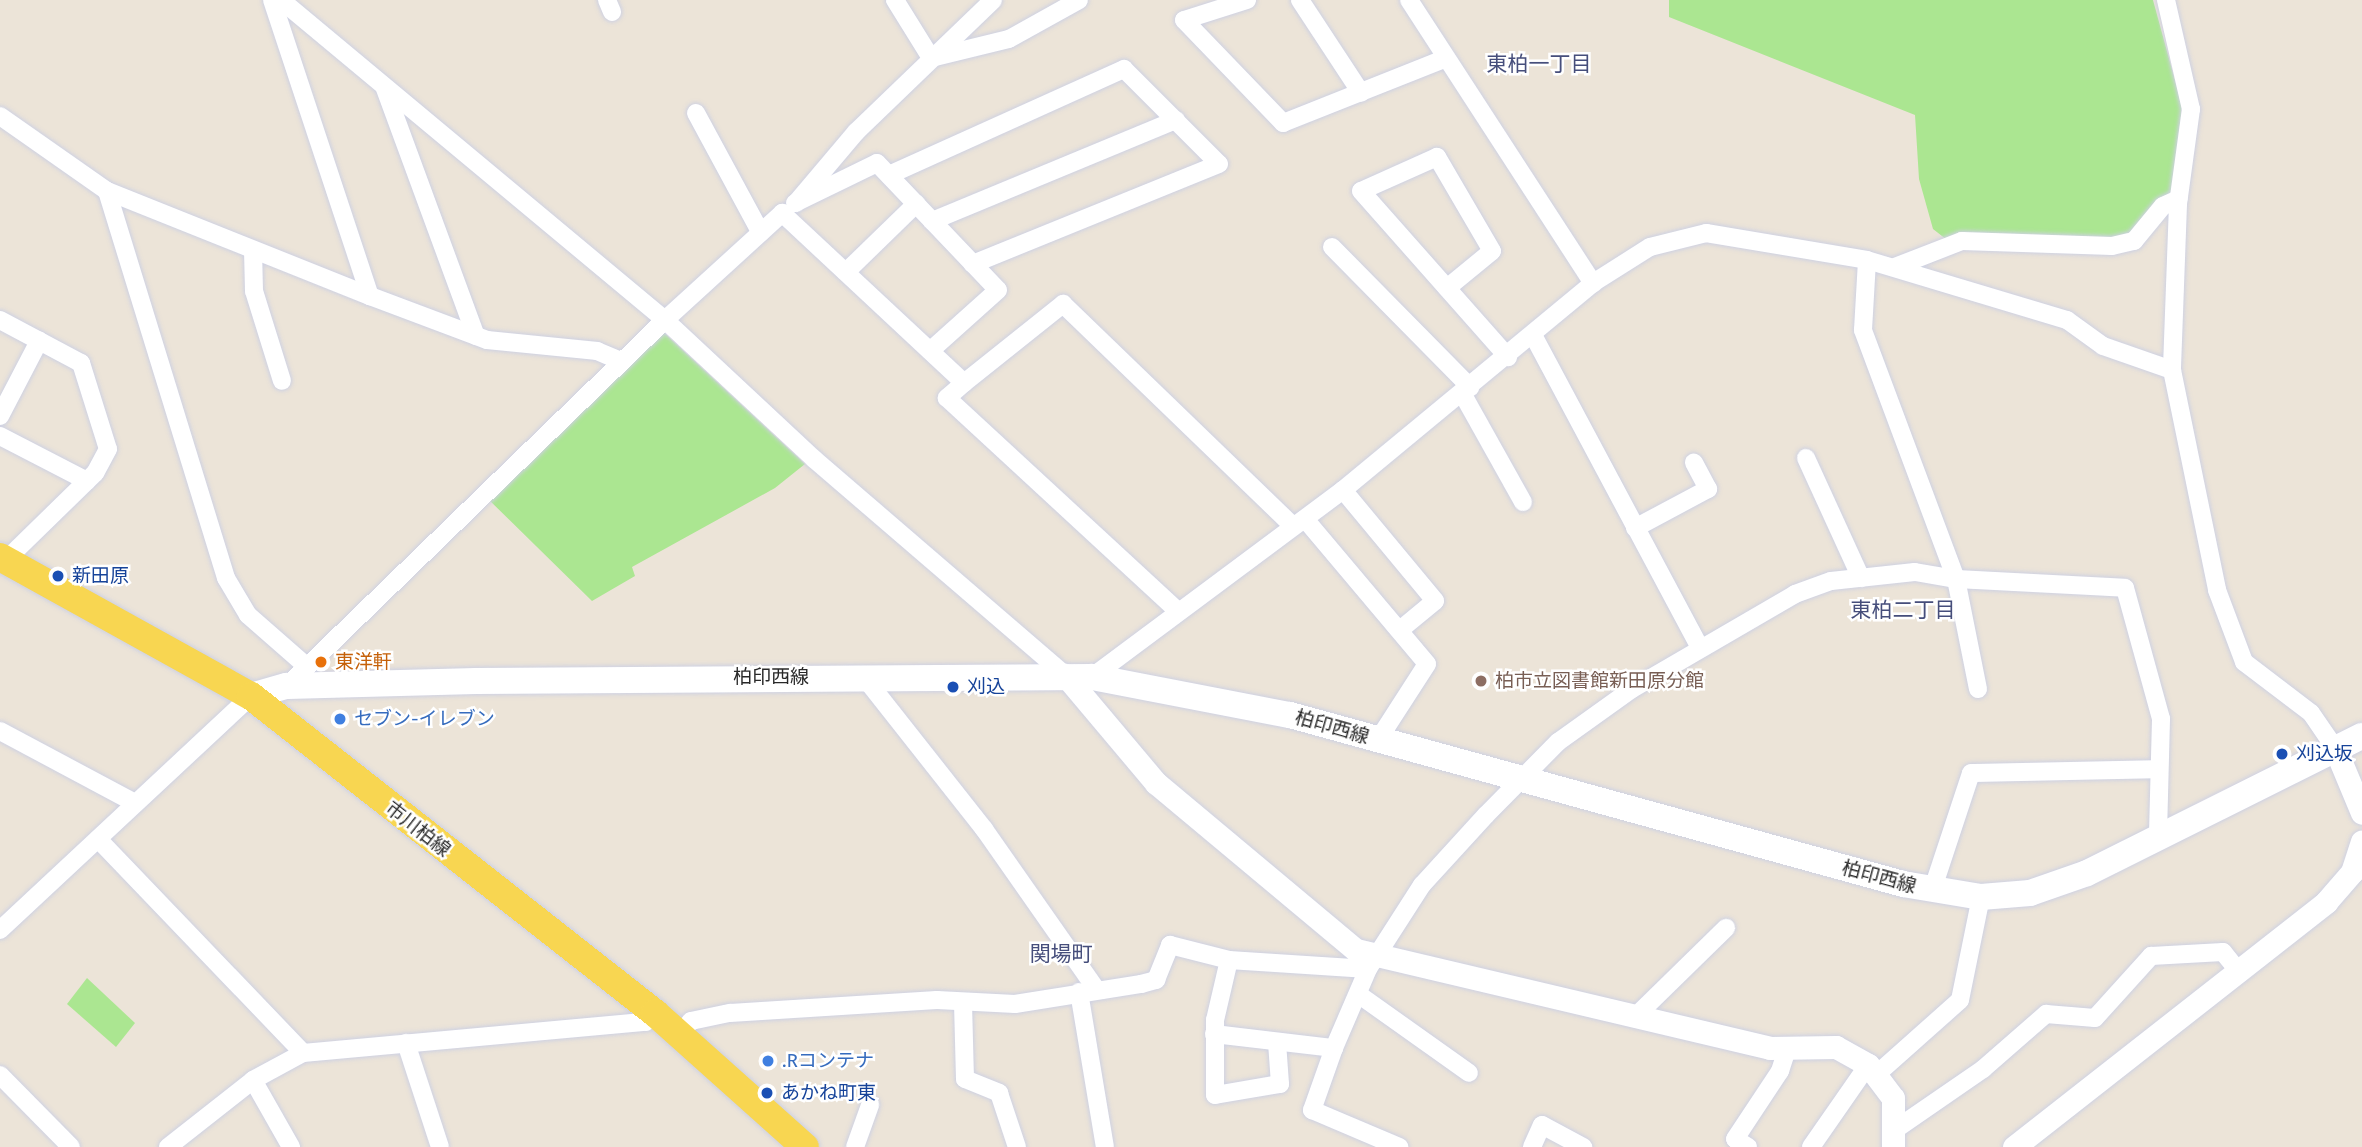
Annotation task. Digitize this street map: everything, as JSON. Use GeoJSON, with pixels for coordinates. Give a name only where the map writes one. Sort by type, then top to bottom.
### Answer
{"type":"FeatureCollection","features":[{"type":"Feature","properties":{"kind":"main road","name":"市川柏線"},"geometry":{"type":"LineString","coordinates":[[3,559],[251,696],[655,1013],[805,1147]]}},
{"type":"Feature","properties":{"kind":"main road","name":"柏印西線"},"geometry":{"type":"LineString","coordinates":[[251,696],[287,686],[863,677],[1091,677],[1223,699],[1932,891],[1981,897],[2057,884],[2362,736]]}},
{"type":"Feature","properties":{"kind":"street"},"geometry":{"type":"LineString","coordinates":[[272,0],[370,296]]}},
{"type":"Feature","properties":{"kind":"street"},"geometry":{"type":"LineString","coordinates":[[281,0],[664,320],[814,459],[1065,675],[1156,783],[1370,963]]}},
{"type":"Feature","properties":{"kind":"street"},"geometry":{"type":"LineString","coordinates":[[895,0],[931,58]]}},
{"type":"Feature","properties":{"kind":"street"},"geometry":{"type":"LineString","coordinates":[[287,686],[304,664],[664,320],[789,208],[931,58],[993,0]]}},
{"type":"Feature","properties":{"kind":"street"},"geometry":{"type":"LineString","coordinates":[[931,58],[1009,39],[1079,0]]}},
{"type":"Feature","properties":{"kind":"street"},"geometry":{"type":"LineString","coordinates":[[1300,0],[1361,93]]}},
{"type":"Feature","properties":{"kind":"street"},"geometry":{"type":"LineString","coordinates":[[1409,0],[1593,283]]}},
{"type":"Feature","properties":{"kind":"street"},"geometry":{"type":"LineString","coordinates":[[2166,0],[2192,109],[2179,199],[2172,370],[2217,590],[2244,662],[2316,719],[2335,748],[2362,813]]}},
{"type":"Feature","properties":{"kind":"street"},"geometry":{"type":"LineString","coordinates":[[1242,1],[1184,20],[1283,123],[1446,58]]}},
{"type":"Feature","properties":{"kind":"street"},"geometry":{"type":"LineString","coordinates":[[889,175],[1124,69],[1219,164],[973,264]]}},
{"type":"Feature","properties":{"kind":"street"},"geometry":{"type":"LineString","coordinates":[[384,86],[476,336]]}},
{"type":"Feature","properties":{"kind":"street"},"geometry":{"type":"LineString","coordinates":[[696,113],[761,233]]}},
{"type":"Feature","properties":{"kind":"street"},"geometry":{"type":"LineString","coordinates":[[0,116],[107,191],[253,250],[476,336],[597,351],[621,361]]}},
{"type":"Feature","properties":{"kind":"street"},"geometry":{"type":"LineString","coordinates":[[932,220],[1176,120]]}},
{"type":"Feature","properties":{"kind":"street"},"geometry":{"type":"LineString","coordinates":[[1447,288],[1492,251],[1437,157],[1361,191],[1508,357]]}},
{"type":"Feature","properties":{"kind":"street"},"geometry":{"type":"LineString","coordinates":[[789,208],[877,163],[889,175],[998,290],[930,351]]}},
{"type":"Feature","properties":{"kind":"street"},"geometry":{"type":"LineString","coordinates":[[107,191],[226,578],[240,607],[304,664]]}},
{"type":"Feature","properties":{"kind":"street"},"geometry":{"type":"LineString","coordinates":[[1895,267],[1962,241],[2112,246],[2134,241],[2162,206],[2179,199]]}},
{"type":"Feature","properties":{"kind":"street"},"geometry":{"type":"LineString","coordinates":[[846,272],[916,204]]}},
{"type":"Feature","properties":{"kind":"street"},"geometry":{"type":"LineString","coordinates":[[789,208],[846,272],[964,383]]}},
{"type":"Feature","properties":{"kind":"street"},"geometry":{"type":"LineString","coordinates":[[1091,677],[1343,490],[1508,357],[1593,283],[1650,247],[1706,233],[1867,260],[2067,320],[2104,346],[2172,370]]}},
{"type":"Feature","properties":{"kind":"street"},"geometry":{"type":"LineString","coordinates":[[1332,247],[1466,390],[1523,502]]}},
{"type":"Feature","properties":{"kind":"street"},"geometry":{"type":"LineString","coordinates":[[253,250],[254,291],[282,381]]}},
{"type":"Feature","properties":{"kind":"street"},"geometry":{"type":"LineString","coordinates":[[1867,260],[1863,330],[1956,579],[1978,689]]}},
{"type":"Feature","properties":{"kind":"street"},"geometry":{"type":"LineString","coordinates":[[1178,611],[947,398],[1063,304],[1299,522],[1400,629],[1427,664],[1378,740]]}},
{"type":"Feature","properties":{"kind":"street"},"geometry":{"type":"LineString","coordinates":[[0,320],[82,363],[108,449],[87,481],[3,559]]}},
{"type":"Feature","properties":{"kind":"street"},"geometry":{"type":"LineString","coordinates":[[1533,335],[1700,648]]}},
{"type":"Feature","properties":{"kind":"street"},"geometry":{"type":"LineString","coordinates":[[0,416],[39,341]]}},
{"type":"Feature","properties":{"kind":"street"},"geometry":{"type":"LineString","coordinates":[[0,436],[87,481]]}},
{"type":"Feature","properties":{"kind":"street"},"geometry":{"type":"LineString","coordinates":[[1806,458],[1861,578]]}},
{"type":"Feature","properties":{"kind":"street"},"geometry":{"type":"LineString","coordinates":[[1635,528],[1708,489],[1694,463]]}},
{"type":"Feature","properties":{"kind":"street"},"geometry":{"type":"LineString","coordinates":[[1343,490],[1435,601],[1400,629]]}},
{"type":"Feature","properties":{"kind":"street"},"geometry":{"type":"LineString","coordinates":[[1399,1147],[1312,1110],[1334,1048],[1370,963],[1422,884],[1521,779],[1572,732],[1700,648],[1796,594],[1861,578],[1915,572],[1956,579],[2125,588],[2161,719],[2158,836]]}},
{"type":"Feature","properties":{"kind":"street"},"geometry":{"type":"LineString","coordinates":[[863,677],[984,829],[1088,991],[1105,1147]]}},
{"type":"Feature","properties":{"kind":"street"},"geometry":{"type":"LineString","coordinates":[[3,922],[251,696]]}},
{"type":"Feature","properties":{"kind":"street"},"geometry":{"type":"LineString","coordinates":[[0,731],[135,803]]}},
{"type":"Feature","properties":{"kind":"street"},"geometry":{"type":"LineString","coordinates":[[1932,891],[1971,773],[2158,769]]}},
{"type":"Feature","properties":{"kind":"street"},"geometry":{"type":"LineString","coordinates":[[97,839],[303,1054]]}},
{"type":"Feature","properties":{"kind":"street"},"geometry":{"type":"LineString","coordinates":[[2014,1147],[2235,968],[2334,894],[2352,872],[2362,842]]}},
{"type":"Feature","properties":{"kind":"street"},"geometry":{"type":"LineString","coordinates":[[1811,1147],[1873,1069],[1960,1000],[1981,897]]}},
{"type":"Feature","properties":{"kind":"street"},"geometry":{"type":"LineString","coordinates":[[1634,1018],[1727,928]]}},
{"type":"Feature","properties":{"kind":"street"},"geometry":{"type":"LineString","coordinates":[[680,1034],[691,1021],[730,1013],[963,1003],[1015,1004],[1156,980],[1170,944],[1229,960],[1370,963],[1788,1047],[1836,1047],[1873,1069],[1893,1098],[1894,1138]]}},
{"type":"Feature","properties":{"kind":"street"},"geometry":{"type":"LineString","coordinates":[[1894,1138],[1983,1069],[2046,1014],[2095,1018],[2151,956],[2223,952],[2235,968]]}},
{"type":"Feature","properties":{"kind":"street"},"geometry":{"type":"LineString","coordinates":[[1229,960],[1214,1034],[1215,1095],[1280,1084],[1277,1042]]}},
{"type":"Feature","properties":{"kind":"street"},"geometry":{"type":"LineString","coordinates":[[1358,994],[1469,1073]]}},
{"type":"Feature","properties":{"kind":"street"},"geometry":{"type":"LineString","coordinates":[[963,1003],[965,1079],[999,1093],[1017,1147]]}},
{"type":"Feature","properties":{"kind":"street"},"geometry":{"type":"LineString","coordinates":[[168,1147],[253,1080],[303,1054],[646,1022],[655,1013]]}},
{"type":"Feature","properties":{"kind":"street"},"geometry":{"type":"LineString","coordinates":[[1214,1034],[1334,1048]]}},
{"type":"Feature","properties":{"kind":"street"},"geometry":{"type":"LineString","coordinates":[[406,1043],[440,1147]]}},
{"type":"Feature","properties":{"kind":"street"},"geometry":{"type":"LineString","coordinates":[[1748,1147],[1734,1139],[1780,1071],[1788,1047]]}},
{"type":"Feature","properties":{"kind":"street"},"geometry":{"type":"LineString","coordinates":[[0,1075],[71,1147]]}},
{"type":"Feature","properties":{"kind":"street"},"geometry":{"type":"LineString","coordinates":[[253,1080],[291,1147]]}},
{"type":"Feature","properties":{"kind":"street"},"geometry":{"type":"LineString","coordinates":[[855,1147],[870,1105]]}},
{"type":"Feature","properties":{"kind":"street"},"geometry":{"type":"LineString","coordinates":[[1532,1147],[1542,1125],[1583,1147]]}},
{"type":"Feature","properties":{"kind":"green space"},"geometry":{"type":"Polygon","coordinates":[[[1669,0],[2153,0],[2182,106],[2172,195],[2133,232],[2084,250],[1960,250],[1933,229],[1919,179],[1915,115],[1669,17],[1669,0]]]}},
{"type":"Feature","properties":{"kind":"green space"},"geometry":{"type":"Polygon","coordinates":[[[660,329],[805,464],[775,488],[632,567],[635,576],[592,601],[484,495],[660,329]]]}},
{"type":"Feature","properties":{"kind":"green space"},"geometry":{"type":"Polygon","coordinates":[[[87,978],[135,1023],[116,1047],[67,1004],[87,978]]]}},
{"type":"Feature","properties":{"kind":"place","name":"新田原"},"geometry":{"type":"Point","coordinates":[58,576]}},
{"type":"Feature","properties":{"kind":"place","name":"東洋軒"},"geometry":{"type":"Point","coordinates":[321,662]}},
{"type":"Feature","properties":{"kind":"place","name":"柏市立図書館新田原分館"},"geometry":{"type":"Point","coordinates":[1481,681]}},
{"type":"Feature","properties":{"kind":"place","name":"刈込"},"geometry":{"type":"Point","coordinates":[953,687]}},
{"type":"Feature","properties":{"kind":"place","name":"セブン-イレブン"},"geometry":{"type":"Point","coordinates":[340,719]}},
{"type":"Feature","properties":{"kind":"place","name":"刈込坂"},"geometry":{"type":"Point","coordinates":[2282,754]}},
{"type":"Feature","properties":{"kind":"place","name":".Rコンテナ"},"geometry":{"type":"Point","coordinates":[768,1061]}},
{"type":"Feature","properties":{"kind":"place","name":"あかね町東"},"geometry":{"type":"Point","coordinates":[767,1093]}},
{"type":"Feature","properties":{"kind":"district","name":"東柏一丁目"},"geometry":{"type":"Point","coordinates":[1539,64]}},
{"type":"Feature","properties":{"kind":"district","name":"東柏二丁目"},"geometry":{"type":"Point","coordinates":[1903,610]}},
{"type":"Feature","properties":{"kind":"district","name":"関場町"},"geometry":{"type":"Point","coordinates":[1061,954]}}]}
